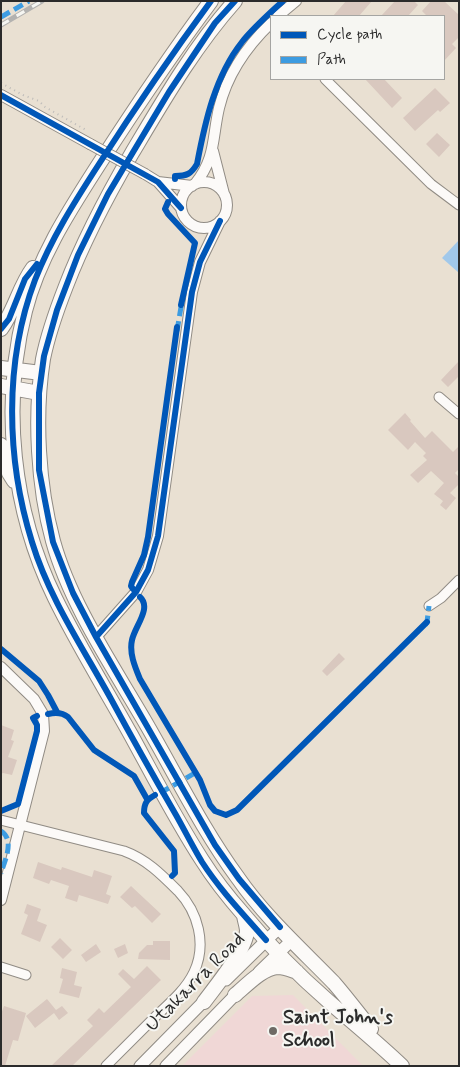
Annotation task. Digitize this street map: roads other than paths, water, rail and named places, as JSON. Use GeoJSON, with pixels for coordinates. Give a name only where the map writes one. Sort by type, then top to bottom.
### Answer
{"type":"FeatureCollection","features":[{"type":"Feature","properties":{"kind":"highway"},"geometry":{"type":"LineString","coordinates":[[211,1],[132,113],[78,196],[47,250],[34,281],[17,347],[8,369],[7,387],[12,413],[18,486],[33,545],[54,598],[203,862],[244,915],[279,954],[325,999],[402,1066]]}},
{"type":"Feature","properties":{"kind":"highway"},"geometry":{"type":"LineString","coordinates":[[235,1],[215,23],[168,92],[108,194],[78,255],[57,310],[44,356],[39,392],[39,470],[53,542],[73,593],[96,637],[215,844],[239,879],[280,927],[337,987],[391,1055]]}},
{"type":"Feature","properties":{"kind":"highway"},"geometry":{"type":"LineString","coordinates":[[1,329],[9,319],[25,279],[47,250]]}},
{"type":"Feature","properties":{"kind":"highway"},"geometry":{"type":"LineString","coordinates":[[8,369],[42,373]]}},
{"type":"Feature","properties":{"kind":"highway"},"geometry":{"type":"LineString","coordinates":[[7,387],[39,392]]}},
{"type":"Feature","properties":{"kind":"highway"},"geometry":{"type":"LineString","coordinates":[[1,445],[9,473],[18,486]]}},
{"type":"Feature","properties":{"kind":"highway"},"geometry":{"type":"LineString","coordinates":[[204,1002],[225,974],[242,946],[247,931],[244,915]]}},
{"type":"Feature","properties":{"kind":"highway"},"geometry":{"type":"LineString","coordinates":[[235,995],[264,972],[275,967],[297,972]]}},
{"type":"Feature","properties":{"kind":"main road","name":"Utakarra Road"},"geometry":{"type":"LineString","coordinates":[[140,1066],[280,927]]}},
{"type":"Feature","properties":{"kind":"main road","name":"Utakarra Road"},"geometry":{"type":"LineString","coordinates":[[166,1066],[292,940]]}},
{"type":"Feature","properties":{"kind":"street"},"geometry":{"type":"LineString","coordinates":[[279,15],[296,1]]}},
{"type":"Feature","properties":{"kind":"street"},"geometry":{"type":"LineString","coordinates":[[181,208],[183,195],[207,167],[213,151],[219,107],[231,76],[252,43],[270,24]]}},
{"type":"Feature","properties":{"kind":"street"},"geometry":{"type":"LineString","coordinates":[[326,80],[431,184],[459,206]]}},
{"type":"Feature","properties":{"kind":"street"},"geometry":{"type":"LineString","coordinates":[[1,95],[158,182],[181,208],[186,220],[196,227],[209,227],[220,220]]}},
{"type":"Feature","properties":{"kind":"street"},"geometry":{"type":"LineString","coordinates":[[96,637],[136,592],[148,570],[158,536],[192,292],[200,262],[226,209],[225,196],[213,151]]}},
{"type":"Feature","properties":{"kind":"street"},"geometry":{"type":"LineString","coordinates":[[158,182],[193,185],[203,182],[211,183],[217,186],[225,196]]}},
{"type":"Feature","properties":{"kind":"street"},"geometry":{"type":"LineString","coordinates":[[439,397],[459,414]]}},
{"type":"Feature","properties":{"kind":"street"},"geometry":{"type":"LineString","coordinates":[[429,606],[441,598],[459,580]]}},
{"type":"Feature","properties":{"kind":"street"},"geometry":{"type":"LineString","coordinates":[[1,667],[34,699],[43,714],[44,731],[1,900]]}},
{"type":"Feature","properties":{"kind":"street"},"geometry":{"type":"LineString","coordinates":[[1,820],[124,851],[137,856],[152,866],[168,881],[185,899],[195,915],[200,932],[200,951],[194,971],[183,990],[106,1066]]}},
{"type":"Feature","properties":{"kind":"street"},"geometry":{"type":"LineString","coordinates":[[1,968],[26,975]]}},
{"type":"Feature","properties":{"kind":"water"},"geometry":{"type":"Polygon","coordinates":[[[459,240],[459,273],[442,258],[459,240]]]}},
{"type":"Feature","properties":{"kind":"railway"},"geometry":{"type":"LineString","coordinates":[[1,25],[42,1]]}},
{"type":"Feature","properties":{"kind":"place","name":"Saint John's School"},"geometry":{"type":"Point","coordinates":[273,1031]}}]}
